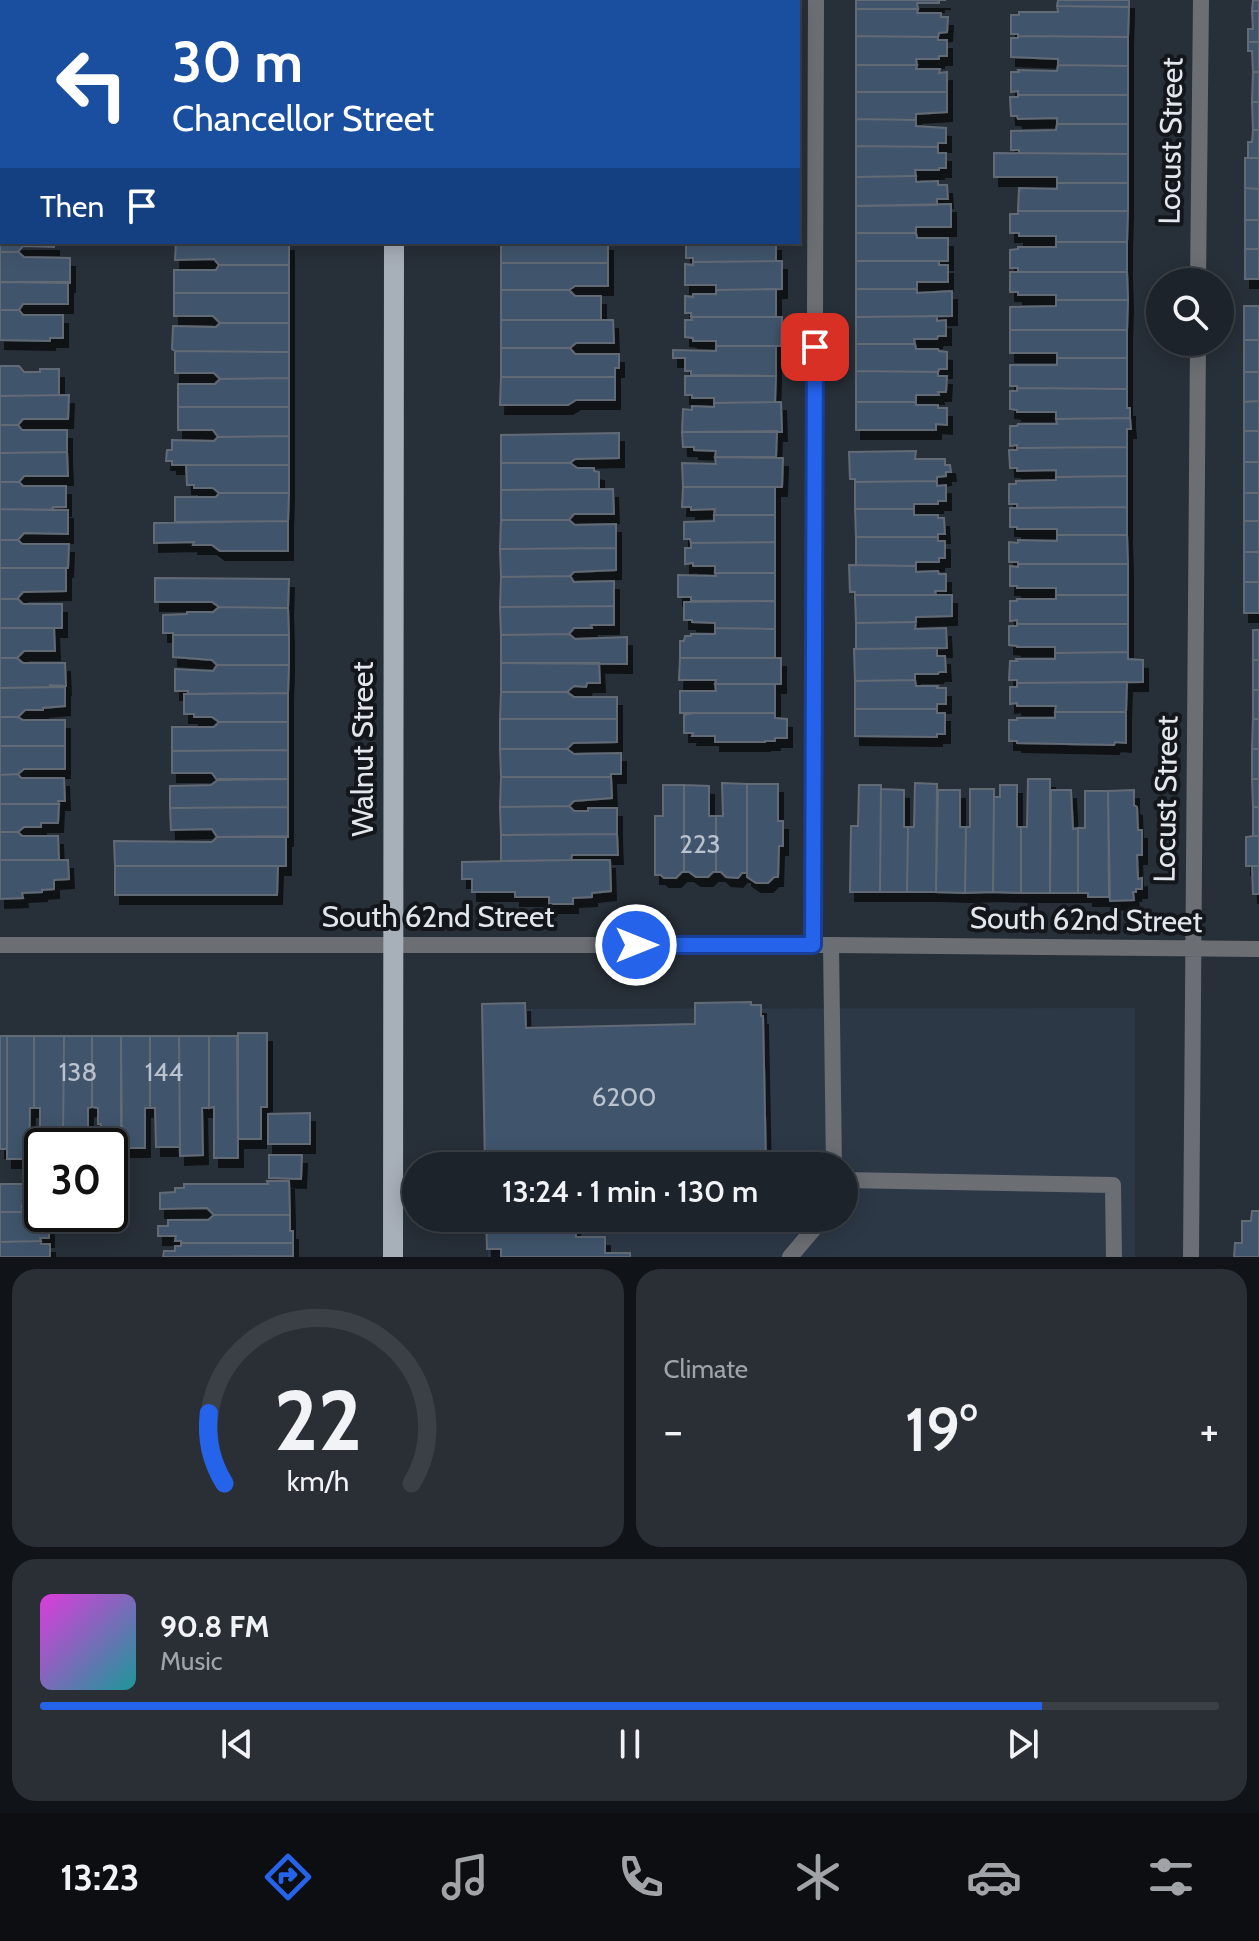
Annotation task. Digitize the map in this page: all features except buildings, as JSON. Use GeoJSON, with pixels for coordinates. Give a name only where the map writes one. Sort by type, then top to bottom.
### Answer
{"type":"FeatureCollection","features":[{"type":"Feature","properties":{"kind":"main road","name":"Walnut Street"},"geometry":{"type":"LineString","coordinates":[[393,1257],[394,244]]}},
{"type":"Feature","properties":{"kind":"street"},"geometry":{"type":"LineString","coordinates":[[813,945],[816,0]]}},
{"type":"Feature","properties":{"kind":"street","name":"Locust Street"},"geometry":{"type":"LineString","coordinates":[[1198,268],[1201,0]]}},
{"type":"Feature","properties":{"kind":"street","name":"Locust Street"},"geometry":{"type":"LineString","coordinates":[[1191,1257],[1198,356]]}},
{"type":"Feature","properties":{"kind":"street","name":"South 62nd Street"},"geometry":{"type":"LineString","coordinates":[[0,945],[831,945],[1259,949]]}},
{"type":"Feature","properties":{"kind":"street"},"geometry":{"type":"LineString","coordinates":[[831,945],[834,1152]]}},
{"type":"Feature","properties":{"kind":"street"},"geometry":{"type":"LineString","coordinates":[[858,1180],[1113,1185],[1114,1257]]}},
{"type":"Feature","properties":{"kind":"street"},"geometry":{"type":"LineString","coordinates":[[790,1257],[811,1232]]}},
{"type":"Feature","properties":{"kind":"shaded area"},"geometry":{"type":"Polygon","coordinates":[[[1135,1008],[1135,1257],[488,1257],[488,1232],[858,1232],[858,1152],[488,1152],[488,1009],[1135,1008]]]}},
{"type":"Feature","properties":{"kind":"route"},"geometry":{"type":"LineString","coordinates":[[636,945],[813,945],[815,347]]}}]}
